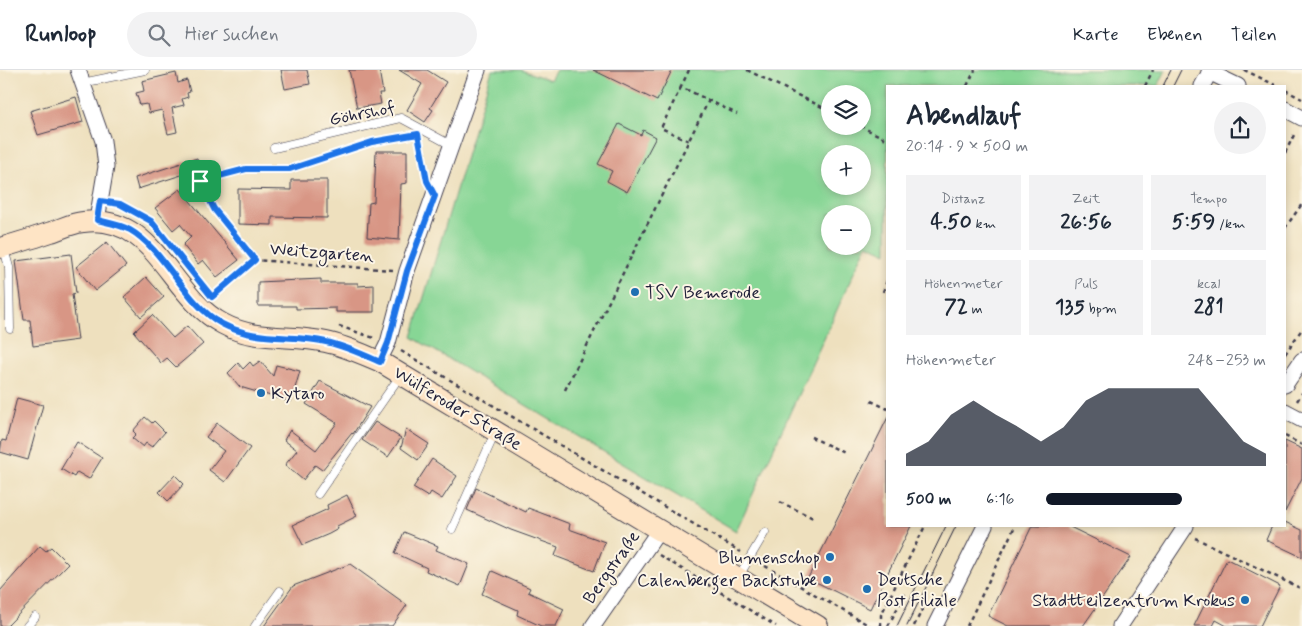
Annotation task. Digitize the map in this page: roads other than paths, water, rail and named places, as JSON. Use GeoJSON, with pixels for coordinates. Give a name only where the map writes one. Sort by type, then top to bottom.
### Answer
{"type":"FeatureCollection","features":[{"type":"Feature","properties":{"kind":"main road"},"geometry":{"type":"LineString","coordinates":[[2,248],[80,222],[99,211]]}},
{"type":"Feature","properties":{"kind":"main road","name":"Wülferoder Straße"},"geometry":{"type":"LineString","coordinates":[[99,211],[138,236],[201,308],[222,324],[269,338],[326,342],[354,350],[380,362],[496,431],[654,537],[738,578],[818,626]]}},
{"type":"Feature","properties":{"kind":"street"},"geometry":{"type":"LineString","coordinates":[[380,362],[388,343],[407,271],[478,70]]}},
{"type":"Feature","properties":{"kind":"street"},"geometry":{"type":"LineString","coordinates":[[1203,85],[1210,71],[1236,85]]}},
{"type":"Feature","properties":{"kind":"street"},"geometry":{"type":"LineString","coordinates":[[80,76],[102,141],[106,167],[99,211]]}},
{"type":"Feature","properties":{"kind":"street"},"geometry":{"type":"LineString","coordinates":[[1286,110],[1302,118]]}},
{"type":"Feature","properties":{"kind":"street"},"geometry":{"type":"LineString","coordinates":[[1286,384],[1302,360]]}},
{"type":"Feature","properties":{"kind":"street"},"geometry":{"type":"LineString","coordinates":[[1286,412],[1302,420]]}},
{"type":"Feature","properties":{"kind":"street"},"geometry":{"type":"LineString","coordinates":[[935,626],[984,527]]}},
{"type":"Feature","properties":{"kind":"street"},"geometry":{"type":"LineString","coordinates":[[1120,626],[1179,528]]}},
{"type":"Feature","properties":{"kind":"street","name":"Bergstraße"},"geometry":{"type":"LineString","coordinates":[[593,626],[654,537]]}},
{"type":"Feature","properties":{"kind":"lane"},"geometry":{"type":"LineString","coordinates":[[80,76],[145,70]]}},
{"type":"Feature","properties":{"kind":"lane","name":"Göhrshof"},"geometry":{"type":"LineString","coordinates":[[274,148],[401,118],[451,145]]}},
{"type":"Feature","properties":{"kind":"lane"},"geometry":{"type":"LineString","coordinates":[[2,248],[9,267],[10,329]]}},
{"type":"Feature","properties":{"kind":"lane"},"geometry":{"type":"LineString","coordinates":[[318,494],[401,374]]}},
{"type":"Feature","properties":{"kind":"lane"},"geometry":{"type":"LineString","coordinates":[[452,529],[496,431]]}},
{"type":"Feature","properties":{"kind":"lane"},"geometry":{"type":"LineString","coordinates":[[738,578],[765,532]]}},
{"type":"Feature","properties":{"kind":"lane"},"geometry":{"type":"LineString","coordinates":[[255,626],[280,591]]}},
{"type":"Feature","properties":{"kind":"lane"},"geometry":{"type":"LineString","coordinates":[[27,626],[35,617]]}},
{"type":"Feature","properties":{"kind":"tram line"},"geometry":{"type":"LineString","coordinates":[[1164,85],[1171,70]]}},
{"type":"Feature","properties":{"kind":"tram line"},"geometry":{"type":"LineString","coordinates":[[1174,85],[1181,70]]}},
{"type":"Feature","properties":{"kind":"tram line"},"geometry":{"type":"LineString","coordinates":[[897,626],[946,527]]}},
{"type":"Feature","properties":{"kind":"tram line"},"geometry":{"type":"LineString","coordinates":[[907,626],[956,527]]}},
{"type":"Feature","properties":{"kind":"place","name":"TSV Bemerode"},"geometry":{"type":"Point","coordinates":[635,292]}},
{"type":"Feature","properties":{"kind":"place","name":"Kytaro"},"geometry":{"type":"Point","coordinates":[261,393]}},
{"type":"Feature","properties":{"kind":"place","name":"Blumenschop"},"geometry":{"type":"Point","coordinates":[830,557]}},
{"type":"Feature","properties":{"kind":"place","name":"Calenberger Backstube"},"geometry":{"type":"Point","coordinates":[827,580]}},
{"type":"Feature","properties":{"kind":"place","name":"Deutsche Post Filiale"},"geometry":{"type":"Point","coordinates":[867,589]}},
{"type":"Feature","properties":{"kind":"place","name":"Stadtteilzentrum Krokus"},"geometry":{"type":"Point","coordinates":[1245,600]}}]}
